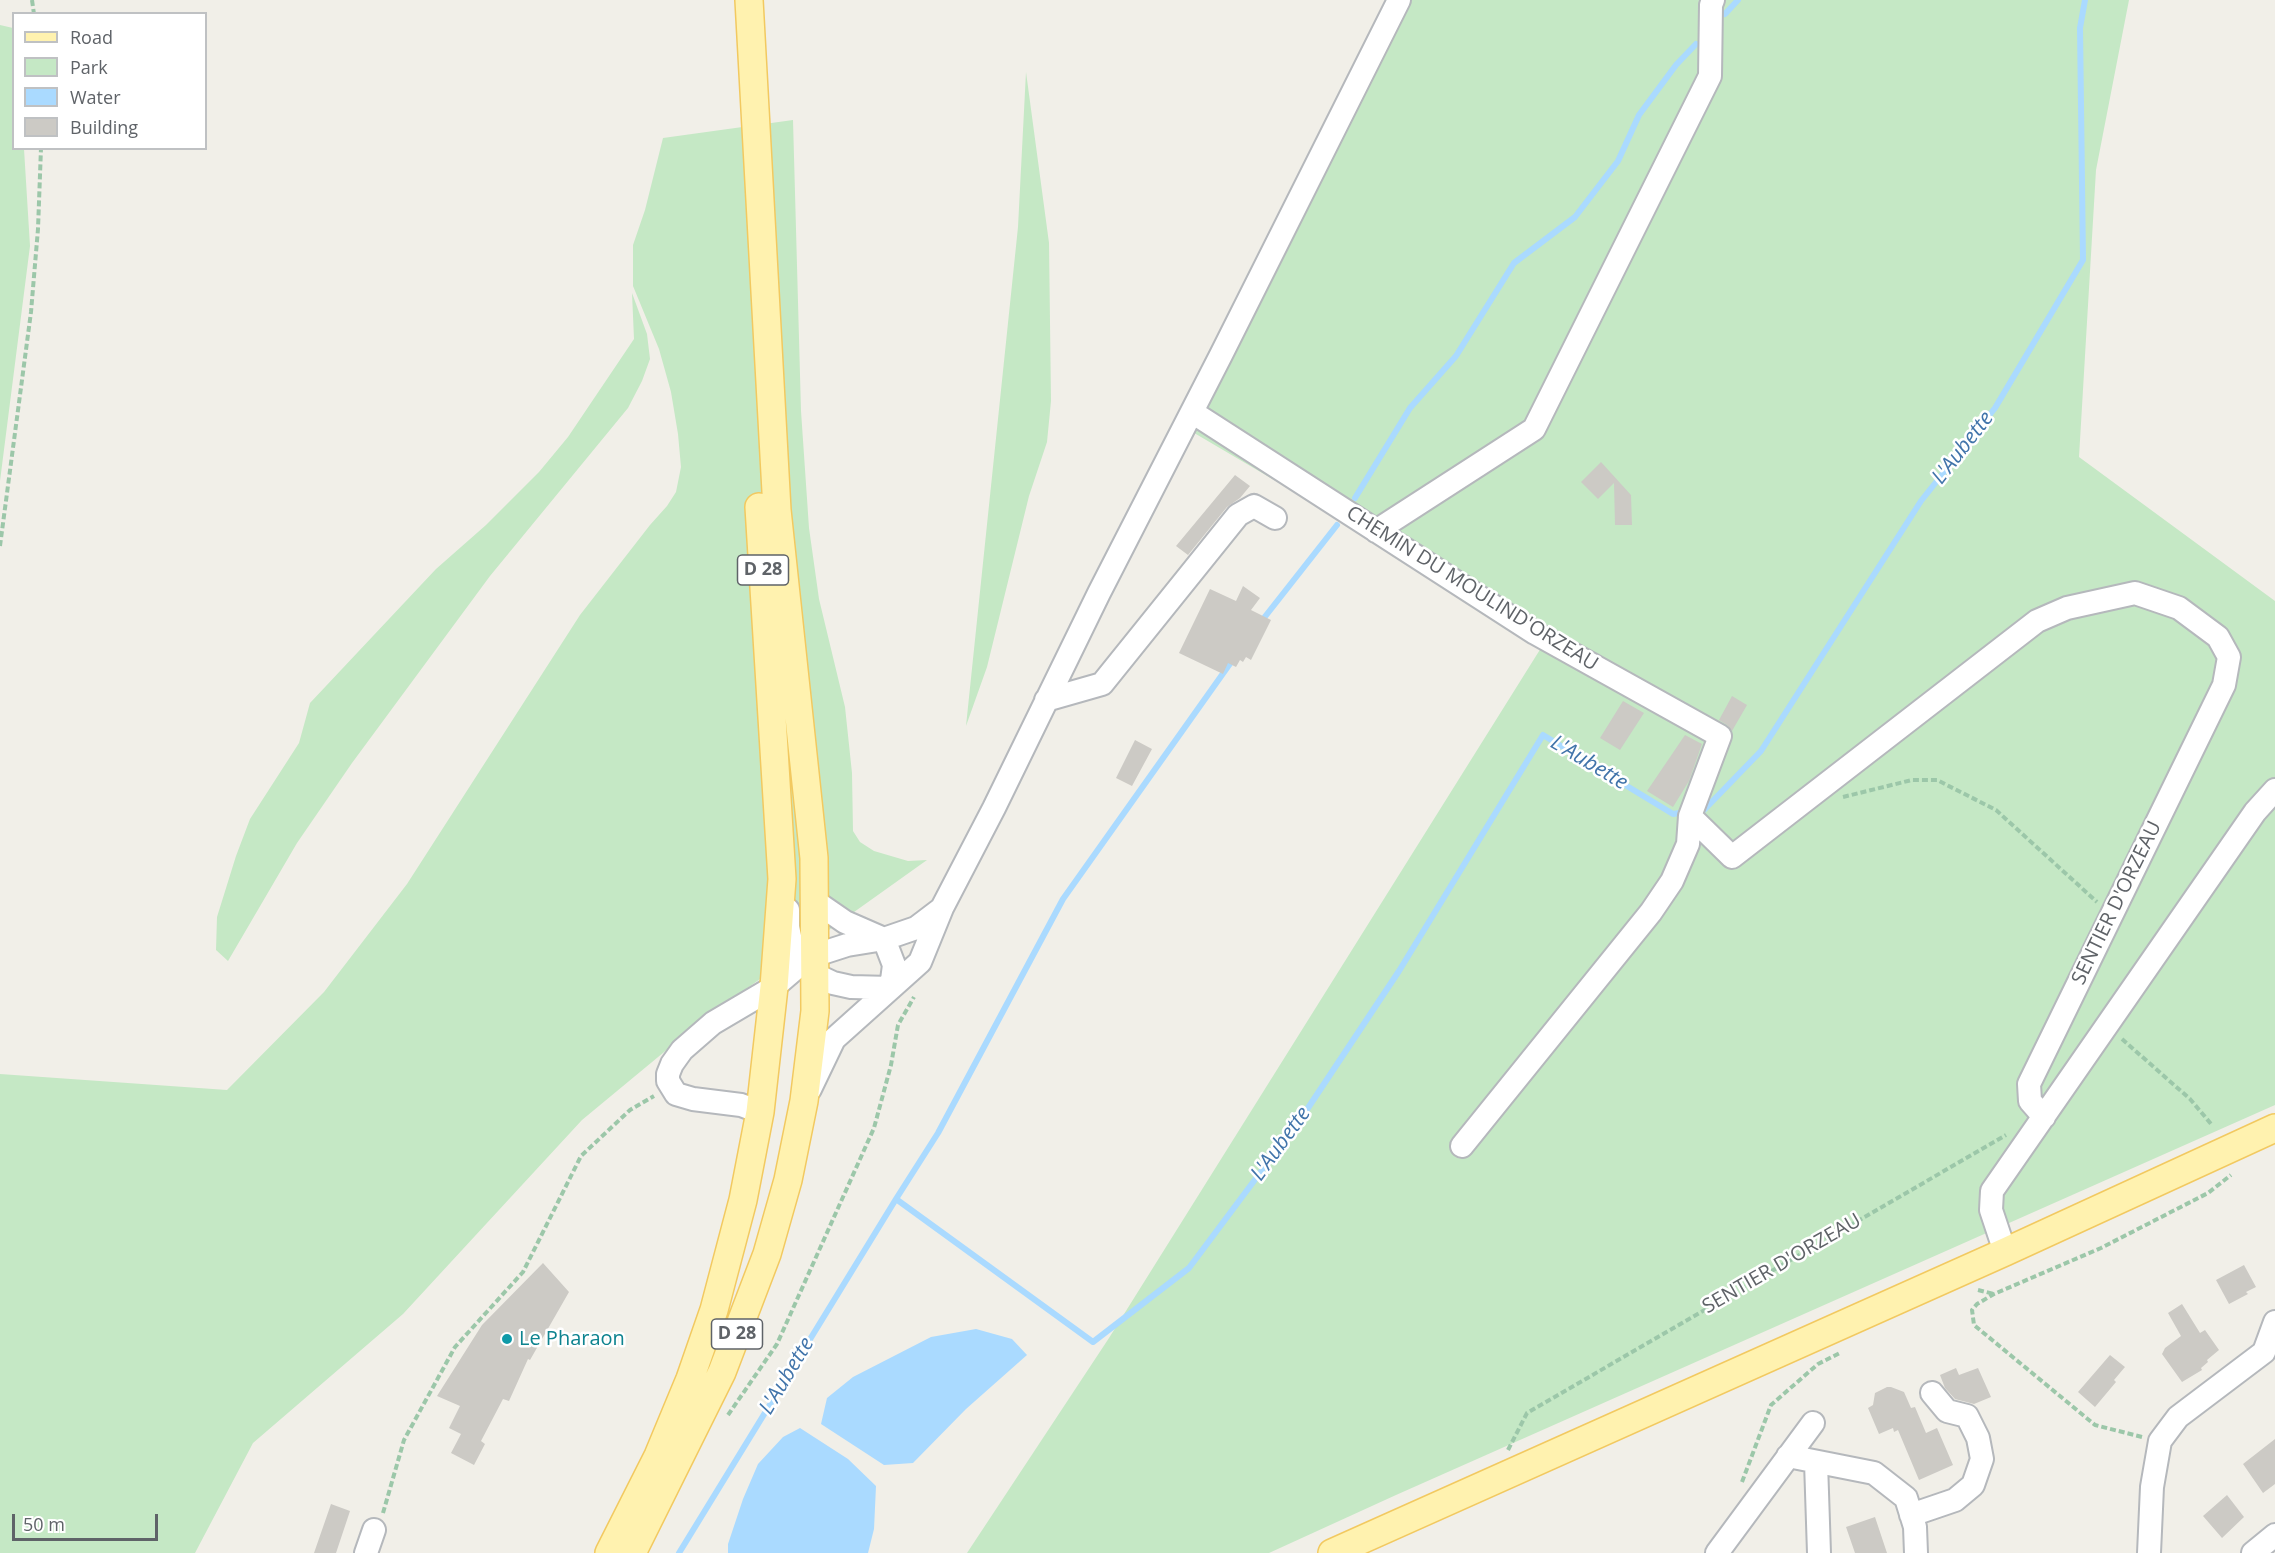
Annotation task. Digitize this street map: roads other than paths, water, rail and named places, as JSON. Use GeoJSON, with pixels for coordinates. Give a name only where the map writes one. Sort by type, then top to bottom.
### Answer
{"type":"FeatureCollection","features":[{"type":"Feature","properties":{"kind":"main road","name":"D 28"},"geometry":{"type":"LineString","coordinates":[[609,1553],[658,1456],[690,1379],[714,1310],[735,1235],[760,1112],[774,987],[782,879],[731,0]]}},
{"type":"Feature","properties":{"kind":"main road","name":"D 28"},"geometry":{"type":"LineString","coordinates":[[632,1553],[722,1372],[753,1296],[788,1180],[811,1058],[811,964],[816,902],[814,858],[777,510],[749,0]]}},
{"type":"Feature","properties":{"kind":"main road"},"geometry":{"type":"LineString","coordinates":[[1332,1553],[2005,1252],[2275,1128]]}},
{"type":"Feature","properties":{"kind":"street"},"geometry":{"type":"LineString","coordinates":[[804,1101],[830,1044],[920,962],[942,908],[1400,0]]}},
{"type":"Feature","properties":{"kind":"street"},"geometry":{"type":"LineString","coordinates":[[1376,531],[1534,429],[1710,76],[1711,5],[1713,0]]}},
{"type":"Feature","properties":{"kind":"street","name":"CHEMIN DU MOULIND'ORZEAU"},"geometry":{"type":"LineString","coordinates":[[1192,412],[1535,633],[1720,736],[1691,813]]}},
{"type":"Feature","properties":{"kind":"street"},"geometry":{"type":"LineString","coordinates":[[1046,700],[1102,684],[1238,514],[1254,506],[1275,518]]}},
{"type":"Feature","properties":{"kind":"street","name":"SENTIER D'ORZEAU"},"geometry":{"type":"LineString","coordinates":[[1691,813],[1732,857],[2037,621],[2067,608],[2135,593],[2179,608],[2218,637],[2229,657],[2224,686],[2029,1084],[2030,1101],[2044,1118]]}},
{"type":"Feature","properties":{"kind":"street"},"geometry":{"type":"LineString","coordinates":[[2005,1252],[1991,1210],[1992,1191],[2255,812],[2275,790]]}},
{"type":"Feature","properties":{"kind":"street"},"geometry":{"type":"LineString","coordinates":[[1462,1146],[1651,912],[1672,881],[1688,844],[1691,813]]}},
{"type":"Feature","properties":{"kind":"street"},"geometry":{"type":"LineString","coordinates":[[782,879],[787,888],[788,927],[792,946],[833,983],[851,987],[891,988]]}},
{"type":"Feature","properties":{"kind":"street"},"geometry":{"type":"LineString","coordinates":[[816,902],[845,922],[884,939],[894,965],[891,988]]}},
{"type":"Feature","properties":{"kind":"street"},"geometry":{"type":"LineString","coordinates":[[760,1112],[734,1104],[693,1099],[676,1094],[671,1088],[668,1074],[682,1050],[713,1023],[811,964],[847,945],[884,939],[916,928],[942,908]]}},
{"type":"Feature","properties":{"kind":"street"},"geometry":{"type":"LineString","coordinates":[[2149,1553],[2152,1486],[2160,1441],[2178,1417],[2264,1352],[2275,1322]]}},
{"type":"Feature","properties":{"kind":"street"},"geometry":{"type":"LineString","coordinates":[[1911,1515],[1955,1500],[1973,1485],[1982,1459],[1978,1438],[1967,1416],[1947,1411],[1932,1393]]}},
{"type":"Feature","properties":{"kind":"street"},"geometry":{"type":"LineString","coordinates":[[1717,1553],[1813,1423]]}},
{"type":"Feature","properties":{"kind":"street"},"geometry":{"type":"LineString","coordinates":[[1788,1456],[1874,1473],[1906,1498],[1915,1527],[1916,1553]]}},
{"type":"Feature","properties":{"kind":"street"},"geometry":{"type":"LineString","coordinates":[[1816,1462],[1819,1553]]}},
{"type":"Feature","properties":{"kind":"street"},"geometry":{"type":"LineString","coordinates":[[366,1553],[374,1530]]}},
{"type":"Feature","properties":{"kind":"street"},"geometry":{"type":"LineString","coordinates":[[2253,1553],[2275,1535]]}},
{"type":"Feature","properties":{"kind":"water"},"geometry":{"type":"Polygon","coordinates":[[[976,1329],[1012,1339],[1027,1355],[966,1409],[913,1463],[884,1465],[821,1424],[827,1398],[853,1377],[931,1337],[976,1329]]]}},
{"type":"Feature","properties":{"kind":"water"},"geometry":{"type":"Polygon","coordinates":[[[800,1428],[848,1459],[876,1486],[874,1529],[868,1553],[728,1553],[728,1544],[743,1499],[758,1464],[783,1437],[800,1428]]]}},
{"type":"Feature","properties":{"kind":"waterway","name":"L'Aubette"},"geometry":{"type":"LineString","coordinates":[[1725,14],[1738,0]]}},
{"type":"Feature","properties":{"kind":"waterway","name":"L'Aubette"},"geometry":{"type":"LineString","coordinates":[[1698,811],[1704,810],[1761,751],[1921,501],[1995,408],[2083,260],[2080,28],[2085,0]]}},
{"type":"Feature","properties":{"kind":"waterway","name":"L'Aubette"},"geometry":{"type":"LineString","coordinates":[[1355,498],[1410,408],[1456,356],[1514,263],[1575,217],[1618,161],[1639,115],[1676,65],[1696,44]]}},
{"type":"Feature","properties":{"kind":"waterway","name":"L'Aubette"},"geometry":{"type":"LineString","coordinates":[[1260,623],[1337,525]]}},
{"type":"Feature","properties":{"kind":"waterway","name":"L'Aubette"},"geometry":{"type":"LineString","coordinates":[[679,1553],[938,1133],[1063,899],[1234,658]]}},
{"type":"Feature","properties":{"kind":"waterway","name":"L'Aubette"},"geometry":{"type":"LineString","coordinates":[[896,1199],[1093,1342],[1189,1268],[1304,1114],[1399,971],[1543,735],[1673,814],[1685,812]]}},
{"type":"Feature","properties":{"kind":"place","name":"Le Pharaon"},"geometry":{"type":"Point","coordinates":[507,1339]}}]}
